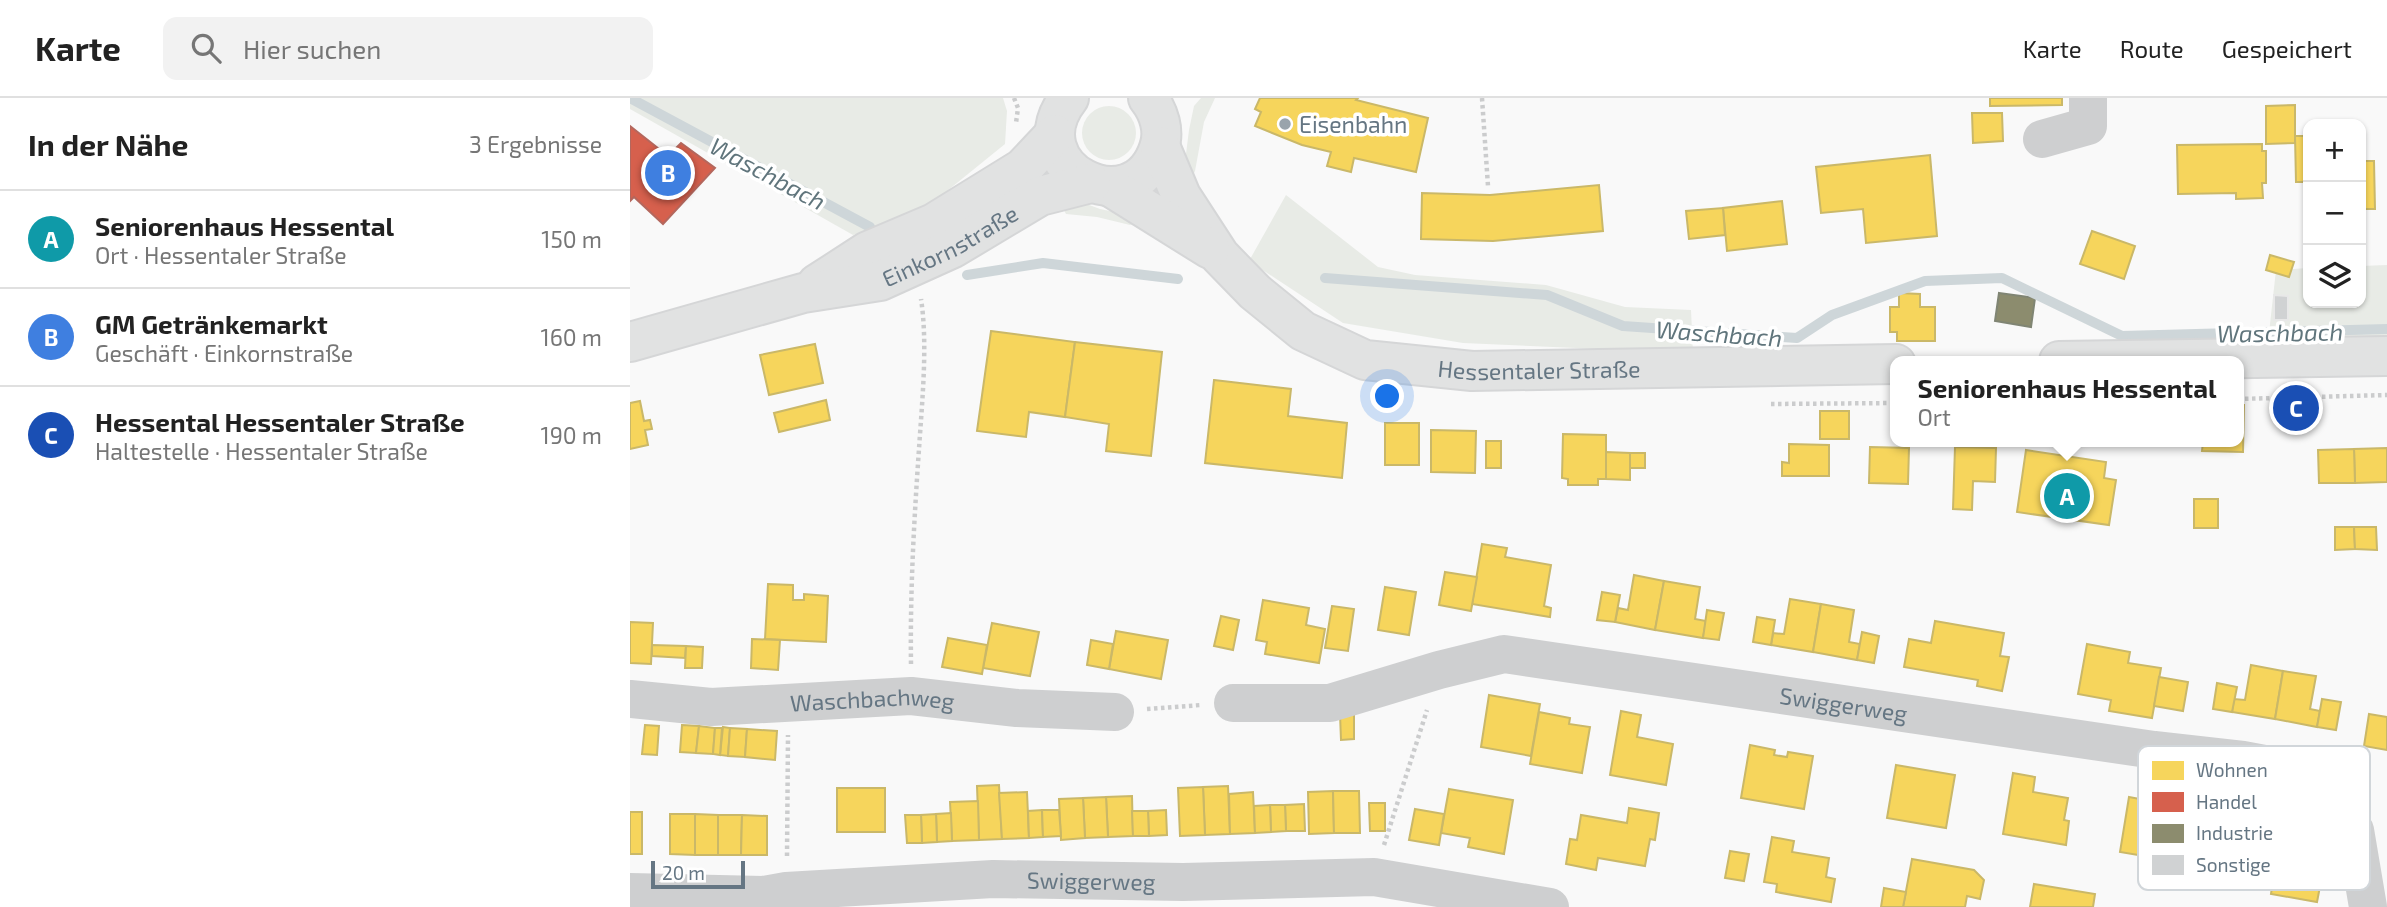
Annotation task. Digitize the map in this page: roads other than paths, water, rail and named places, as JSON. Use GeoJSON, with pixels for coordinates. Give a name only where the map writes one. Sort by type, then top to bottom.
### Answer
{"type":"FeatureCollection","features":[{"type":"Feature","properties":{"kind":"main road","name":"Einkornstraße"},"geometry":{"type":"LineString","coordinates":[[630,342],[803,293],[880,281],[953,248],[1040,197],[1100,185],[1128,183],[1144,173],[1154,161],[1157,125],[1183,98]]}},
{"type":"Feature","properties":{"kind":"main road","name":"Einkornstraße"},"geometry":{"type":"LineString","coordinates":[[803,293],[868,251],[934,223],[1023,168],[1057,112]]}},
{"type":"Feature","properties":{"kind":"main road","name":"Hessentaler Straße"},"geometry":{"type":"LineString","coordinates":[[1057,112],[1057,147],[1075,175],[1100,185],[1220,256]]}},
{"type":"Feature","properties":{"kind":"main road","name":"Hessentaler Straße"},"geometry":{"type":"LineString","coordinates":[[1157,125],[1181,196],[1220,256],[1255,292],[1303,331],[1365,360],[1472,371],[1890,364]]}},
{"type":"Feature","properties":{"kind":"main road"},"geometry":{"type":"LineString","coordinates":[[2244,358],[2387,356]]}},
{"type":"Feature","properties":{"kind":"street"},"geometry":{"type":"LineString","coordinates":[[2042,139],[2088,126],[2088,98]]}},
{"type":"Feature","properties":{"kind":"street","name":"Swiggerweg"},"geometry":{"type":"LineString","coordinates":[[1233,703],[1330,703],[1439,670],[1504,654],[2138,748]]}},
{"type":"Feature","properties":{"kind":"street","name":"Waschbachweg"},"geometry":{"type":"LineString","coordinates":[[630,699],[711,707],[788,705],[911,696],[1017,708],[1115,712]]}},
{"type":"Feature","properties":{"kind":"street","name":"Swiggerweg"},"geometry":{"type":"LineString","coordinates":[[630,892],[771,898],[993,879],[1183,882],[1374,877],[1550,907]]}},
{"type":"Feature","properties":{"kind":"waterway","name":"Waschbach"},"geometry":{"type":"LineString","coordinates":[[630,98],[870,227]]}},
{"type":"Feature","properties":{"kind":"waterway","name":"Waschbach"},"geometry":{"type":"LineString","coordinates":[[967,275],[1043,263],[1178,279]]}},
{"type":"Feature","properties":{"kind":"waterway","name":"Waschbach"},"geometry":{"type":"LineString","coordinates":[[1325,278],[1547,295],[1623,326],[1797,338],[1832,315],[1925,281],[2002,278],[2122,336],[2387,329]]}},
{"type":"Feature","properties":{"kind":"place","name":"Eisenbahn"},"geometry":{"type":"Point","coordinates":[1285,124]}},
{"type":"Feature","properties":{"kind":"place","name":"GM Getränkemarkt"},"geometry":{"type":"Point","coordinates":[668,173]}},
{"type":"Feature","properties":{"kind":"place","name":"Hessental Hessentaler Straße"},"geometry":{"type":"Point","coordinates":[2296,408]}},
{"type":"Feature","properties":{"kind":"place","name":"Seniorenhaus Hessental"},"geometry":{"type":"Point","coordinates":[2067,496]}}]}
